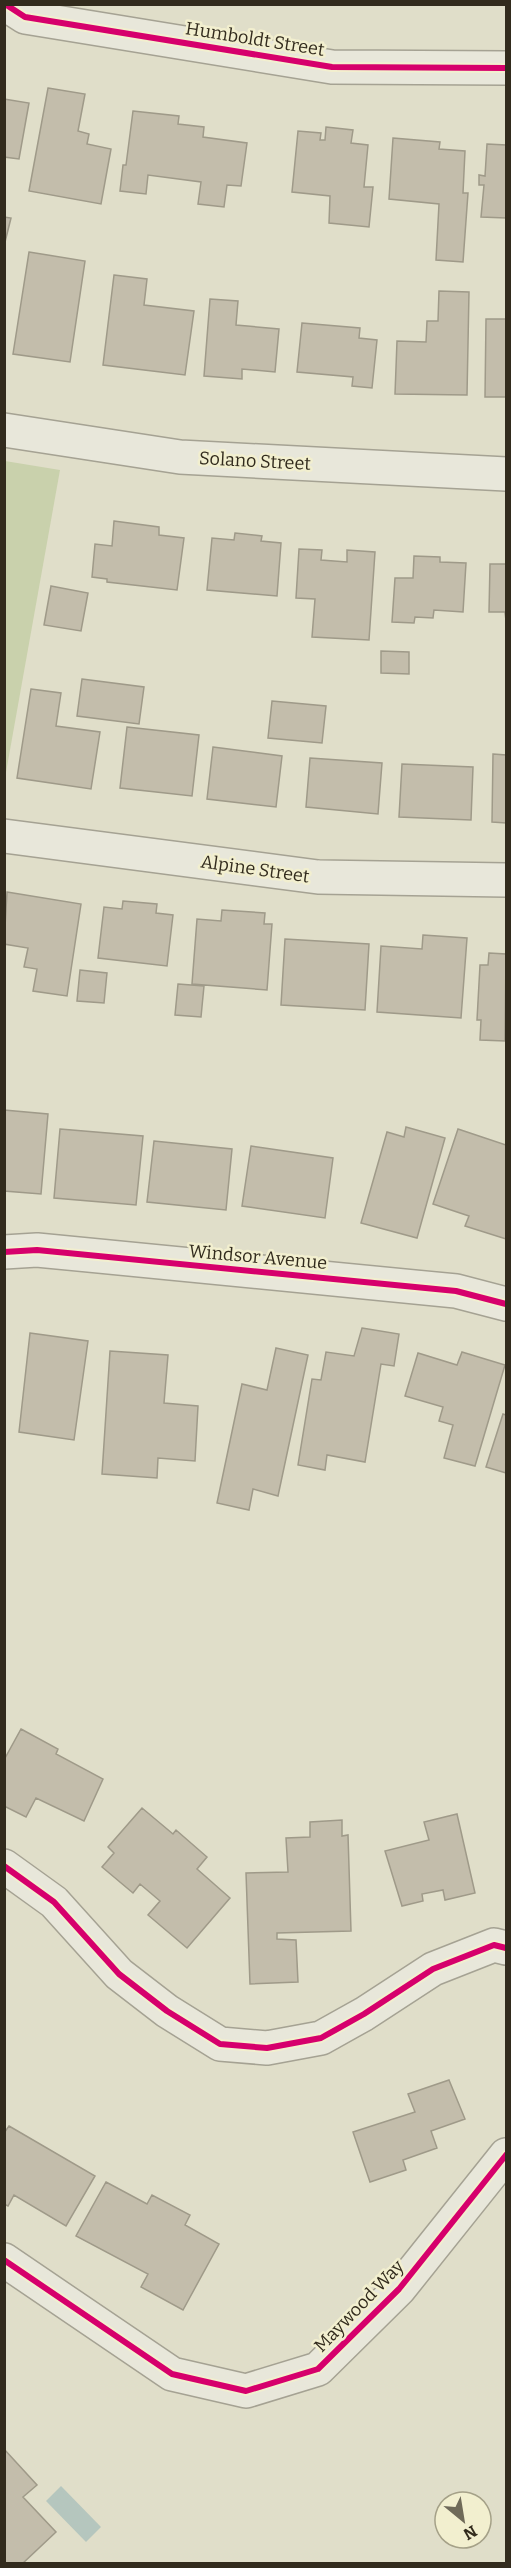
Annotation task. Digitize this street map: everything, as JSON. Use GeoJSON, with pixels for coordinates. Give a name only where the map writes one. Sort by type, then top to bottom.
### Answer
{"type":"FeatureCollection","features":[{"type":"Feature","properties":{"kind":"street","name":"Humboldt Street"},"geometry":{"type":"LineString","coordinates":[[5,4],[26,17],[332,67],[507,68]]}},
{"type":"Feature","properties":{"kind":"street","name":"Solano Street"},"geometry":{"type":"LineString","coordinates":[[4,430],[180,457],[507,474]]}},
{"type":"Feature","properties":{"kind":"street","name":"Alpine Street"},"geometry":{"type":"LineString","coordinates":[[4,836],[318,877],[507,880]]}},
{"type":"Feature","properties":{"kind":"street","name":"Windsor Avenue"},"geometry":{"type":"LineString","coordinates":[[4,1252],[37,1250],[456,1291],[507,1304]]}},
{"type":"Feature","properties":{"kind":"street"},"geometry":{"type":"LineString","coordinates":[[4,1866],[54,1902],[119,1974],[166,2011],[220,2044],[267,2048],[321,2038],[364,2014],[433,1969],[494,1945],[507,1948]]}},
{"type":"Feature","properties":{"kind":"street","name":"Maywood Way"},"geometry":{"type":"LineString","coordinates":[[4,2260],[172,2374],[246,2391],[318,2369],[399,2289],[507,2155]]}},
{"type":"Feature","properties":{"kind":"green space"},"geometry":{"type":"Polygon","coordinates":[[[4,461],[60,470],[5,778],[4,461]]]}},
{"type":"Feature","properties":{"kind":"shaded area"},"geometry":{"type":"Polygon","coordinates":[[[61,2486],[101,2527],[86,2542],[46,2501],[61,2486]]]}},
{"type":"Feature","properties":{"kind":"building"},"geometry":{"type":"Polygon","coordinates":[[[48,88],[85,94],[78,131],[89,134],[87,144],[111,149],[101,204],[29,191],[48,88]]]}},
{"type":"Feature","properties":{"kind":"building"},"geometry":{"type":"Polygon","coordinates":[[[4,99],[29,103],[19,159],[4,157],[4,99]]]}},
{"type":"Feature","properties":{"kind":"building"},"geometry":{"type":"Polygon","coordinates":[[[133,111],[179,116],[178,124],[204,127],[203,137],[247,143],[241,186],[227,185],[224,207],[198,204],[201,182],[148,175],[146,194],[120,191],[133,111]]]}},
{"type":"Feature","properties":{"kind":"building"},"geometry":{"type":"Polygon","coordinates":[[[326,127],[353,130],[351,143],[368,145],[364,187],[373,187],[369,227],[329,223],[330,196],[292,192],[298,131],[321,133],[320,140],[325,140],[326,127]]]}},
{"type":"Feature","properties":{"kind":"building"},"geometry":{"type":"Polygon","coordinates":[[[393,138],[440,142],[439,149],[465,151],[463,193],[468,193],[463,262],[436,260],[439,204],[389,199],[393,138]]]}},
{"type":"Feature","properties":{"kind":"building"},"geometry":{"type":"Polygon","coordinates":[[[487,144],[506,145],[506,218],[481,217],[484,185],[479,185],[479,175],[485,176],[487,144]]]}},
{"type":"Feature","properties":{"kind":"building"},"geometry":{"type":"Polygon","coordinates":[[[4,217],[11,218],[4,246],[4,217]]]}},
{"type":"Feature","properties":{"kind":"building"},"geometry":{"type":"Polygon","coordinates":[[[29,252],[85,261],[70,362],[13,354],[29,252]]]}},
{"type":"Feature","properties":{"kind":"building"},"geometry":{"type":"Polygon","coordinates":[[[114,275],[147,279],[144,305],[194,311],[185,375],[103,365],[114,275]]]}},
{"type":"Feature","properties":{"kind":"building"},"geometry":{"type":"Polygon","coordinates":[[[439,291],[469,292],[467,395],[395,394],[397,341],[426,342],[427,321],[438,321],[439,291]]]}},
{"type":"Feature","properties":{"kind":"building"},"geometry":{"type":"Polygon","coordinates":[[[210,299],[238,301],[236,325],[279,329],[275,372],[242,369],[242,379],[204,376],[210,299]]]}},
{"type":"Feature","properties":{"kind":"building"},"geometry":{"type":"Polygon","coordinates":[[[486,319],[506,319],[506,397],[485,397],[486,319]]]}},
{"type":"Feature","properties":{"kind":"building"},"geometry":{"type":"Polygon","coordinates":[[[302,323],[360,328],[359,338],[377,340],[372,388],[352,386],[353,377],[297,372],[302,323]]]}},
{"type":"Feature","properties":{"kind":"building"},"geometry":{"type":"Polygon","coordinates":[[[114,521],[159,527],[159,535],[184,538],[177,590],[107,582],[107,579],[92,577],[95,544],[112,546],[114,521]]]}},
{"type":"Feature","properties":{"kind":"building"},"geometry":{"type":"Polygon","coordinates":[[[235,533],[262,536],[261,541],[281,543],[277,596],[207,590],[212,538],[234,540],[235,533]]]}},
{"type":"Feature","properties":{"kind":"building"},"geometry":{"type":"Polygon","coordinates":[[[299,549],[322,550],[321,560],[347,562],[347,550],[375,552],[369,640],[312,637],[315,599],[296,598],[299,549]]]}},
{"type":"Feature","properties":{"kind":"building"},"geometry":{"type":"Polygon","coordinates":[[[414,556],[440,557],[440,562],[466,563],[463,612],[434,610],[433,618],[415,617],[414,623],[392,622],[395,578],[413,578],[414,556]]]}},
{"type":"Feature","properties":{"kind":"building"},"geometry":{"type":"Polygon","coordinates":[[[490,564],[506,564],[506,621],[505,612],[489,612],[490,564]]]}},
{"type":"Feature","properties":{"kind":"building"},"geometry":{"type":"Polygon","coordinates":[[[51,586],[88,593],[81,631],[44,625],[51,586]]]}},
{"type":"Feature","properties":{"kind":"building"},"geometry":{"type":"Polygon","coordinates":[[[381,651],[409,652],[409,674],[381,673],[381,651]]]}},
{"type":"Feature","properties":{"kind":"building"},"geometry":{"type":"Polygon","coordinates":[[[82,679],[144,687],[139,724],[77,716],[82,679]]]}},
{"type":"Feature","properties":{"kind":"building"},"geometry":{"type":"Polygon","coordinates":[[[31,689],[61,693],[56,726],[100,732],[91,789],[17,778],[31,689]]]}},
{"type":"Feature","properties":{"kind":"building"},"geometry":{"type":"Polygon","coordinates":[[[272,701],[326,706],[322,743],[268,738],[272,701]]]}},
{"type":"Feature","properties":{"kind":"building"},"geometry":{"type":"Polygon","coordinates":[[[127,727],[199,735],[192,796],[120,788],[127,727]]]}},
{"type":"Feature","properties":{"kind":"building"},"geometry":{"type":"Polygon","coordinates":[[[213,747],[282,756],[276,807],[207,799],[213,747]]]}},
{"type":"Feature","properties":{"kind":"building"},"geometry":{"type":"Polygon","coordinates":[[[493,754],[506,755],[506,823],[492,822],[493,754]]]}},
{"type":"Feature","properties":{"kind":"building"},"geometry":{"type":"Polygon","coordinates":[[[310,758],[382,763],[378,814],[306,807],[310,758]]]}},
{"type":"Feature","properties":{"kind":"building"},"geometry":{"type":"Polygon","coordinates":[[[402,764],[473,767],[471,820],[399,817],[402,764]]]}},
{"type":"Feature","properties":{"kind":"building"},"geometry":{"type":"Polygon","coordinates":[[[7,892],[81,904],[67,996],[33,991],[37,969],[24,967],[28,948],[4,944],[7,892]]]}},
{"type":"Feature","properties":{"kind":"building"},"geometry":{"type":"Polygon","coordinates":[[[123,901],[157,904],[156,913],[173,915],[167,966],[98,958],[104,907],[122,909],[123,901]]]}},
{"type":"Feature","properties":{"kind":"building"},"geometry":{"type":"Polygon","coordinates":[[[222,910],[265,913],[264,924],[272,924],[267,990],[192,984],[197,919],[221,921],[222,910]]]}},
{"type":"Feature","properties":{"kind":"building"},"geometry":{"type":"Polygon","coordinates":[[[423,935],[467,938],[461,1018],[377,1012],[381,946],[422,949],[423,935]]]}},
{"type":"Feature","properties":{"kind":"building"},"geometry":{"type":"Polygon","coordinates":[[[285,939],[369,944],[365,1010],[281,1005],[285,939]]]}},
{"type":"Feature","properties":{"kind":"building"},"geometry":{"type":"Polygon","coordinates":[[[489,953],[506,954],[505,1041],[480,1040],[481,1020],[477,1020],[480,965],[488,965],[489,953]]]}},
{"type":"Feature","properties":{"kind":"building"},"geometry":{"type":"Polygon","coordinates":[[[80,970],[107,973],[104,1003],[77,1001],[80,970]]]}},
{"type":"Feature","properties":{"kind":"building"},"geometry":{"type":"Polygon","coordinates":[[[178,984],[204,986],[201,1017],[175,1015],[178,984]]]}},
{"type":"Feature","properties":{"kind":"building"},"geometry":{"type":"Polygon","coordinates":[[[4,1110],[48,1114],[41,1194],[4,1191],[4,1110]]]}},
{"type":"Feature","properties":{"kind":"building"},"geometry":{"type":"Polygon","coordinates":[[[406,1127],[445,1138],[417,1238],[361,1223],[387,1132],[404,1137],[406,1127]]]}},
{"type":"Feature","properties":{"kind":"building"},"geometry":{"type":"Polygon","coordinates":[[[60,1129],[143,1136],[136,1205],[54,1198],[60,1129]]]}},
{"type":"Feature","properties":{"kind":"building"},"geometry":{"type":"Polygon","coordinates":[[[458,1129],[506,1145],[506,1239],[465,1226],[469,1216],[433,1204],[458,1129]]]}},
{"type":"Feature","properties":{"kind":"building"},"geometry":{"type":"Polygon","coordinates":[[[154,1141],[232,1149],[226,1210],[147,1202],[154,1141]]]}},
{"type":"Feature","properties":{"kind":"building"},"geometry":{"type":"Polygon","coordinates":[[[251,1146],[333,1158],[325,1218],[242,1206],[251,1146]]]}},
{"type":"Feature","properties":{"kind":"building"},"geometry":{"type":"Polygon","coordinates":[[[362,1328],[399,1334],[394,1366],[381,1364],[365,1462],[327,1455],[325,1470],[298,1465],[312,1379],[321,1380],[326,1352],[354,1356],[362,1328]]]}},
{"type":"Feature","properties":{"kind":"building"},"geometry":{"type":"Polygon","coordinates":[[[30,1333],[88,1341],[74,1440],[19,1432],[30,1333]]]}},
{"type":"Feature","properties":{"kind":"building"},"geometry":{"type":"Polygon","coordinates":[[[276,1348],[308,1355],[278,1496],[253,1489],[249,1510],[217,1503],[242,1384],[267,1390],[276,1348]]]}},
{"type":"Feature","properties":{"kind":"building"},"geometry":{"type":"Polygon","coordinates":[[[110,1351],[168,1355],[164,1403],[198,1406],[195,1461],[158,1458],[157,1478],[102,1474],[110,1351]]]}},
{"type":"Feature","properties":{"kind":"building"},"geometry":{"type":"Polygon","coordinates":[[[462,1352],[505,1365],[475,1466],[444,1458],[453,1425],[439,1421],[443,1407],[405,1396],[418,1353],[457,1365],[462,1352]]]}},
{"type":"Feature","properties":{"kind":"building"},"geometry":{"type":"Polygon","coordinates":[[[503,1414],[506,1415],[506,1473],[486,1467],[503,1414]]]}},
{"type":"Feature","properties":{"kind":"building"},"geometry":{"type":"Polygon","coordinates":[[[21,1729],[58,1749],[56,1754],[103,1779],[84,1821],[36,1798],[26,1817],[4,1806],[4,1760],[21,1729]]]}},
{"type":"Feature","properties":{"kind":"building"},"geometry":{"type":"Polygon","coordinates":[[[142,1808],[173,1834],[176,1830],[207,1857],[197,1869],[230,1898],[187,1948],[148,1915],[160,1901],[140,1884],[133,1893],[102,1867],[114,1853],[108,1847],[142,1808]]]}},
{"type":"Feature","properties":{"kind":"building"},"geometry":{"type":"Polygon","coordinates":[[[457,1814],[475,1893],[445,1900],[443,1890],[422,1894],[423,1901],[402,1906],[385,1851],[429,1840],[424,1822],[457,1814]]]}},
{"type":"Feature","properties":{"kind":"building"},"geometry":{"type":"Polygon","coordinates":[[[342,1820],[342,1836],[348,1835],[351,1931],[277,1933],[277,1939],[296,1940],[298,1982],[250,1984],[246,1873],[288,1872],[286,1838],[310,1837],[310,1822],[342,1820]]]}},
{"type":"Feature","properties":{"kind":"building"},"geometry":{"type":"Polygon","coordinates":[[[449,2080],[465,2119],[431,2131],[437,2148],[403,2160],[406,2170],[370,2182],[353,2132],[415,2112],[408,2094],[449,2080]]]}},
{"type":"Feature","properties":{"kind":"building"},"geometry":{"type":"Polygon","coordinates":[[[9,2126],[95,2176],[66,2226],[14,2195],[8,2206],[4,2204],[4,2133],[9,2126]]]}},
{"type":"Feature","properties":{"kind":"building"},"geometry":{"type":"Polygon","coordinates":[[[106,2182],[147,2204],[152,2195],[190,2215],[185,2225],[219,2244],[183,2310],[141,2287],[148,2274],[76,2236],[106,2182]]]}},
{"type":"Feature","properties":{"kind":"building"},"geometry":{"type":"Polygon","coordinates":[[[4,2449],[37,2485],[23,2497],[56,2532],[22,2564],[4,2564],[4,2449]]]}},
{"type":"Feature","properties":{"kind":"cycle path"},"geometry":{"type":"LineString","coordinates":[[5,4],[25,17],[332,67],[506,68]]}},
{"type":"Feature","properties":{"kind":"cycle path"},"geometry":{"type":"LineString","coordinates":[[4,1252],[37,1250],[456,1291],[506,1304]]}},
{"type":"Feature","properties":{"kind":"cycle path"},"geometry":{"type":"LineString","coordinates":[[4,1866],[54,1902],[119,1974],[167,2011],[220,2044],[267,2048],[321,2038],[364,2014],[433,1969],[494,1945],[506,1948]]}},
{"type":"Feature","properties":{"kind":"cycle path"},"geometry":{"type":"LineString","coordinates":[[4,2260],[172,2374],[246,2391],[318,2369],[399,2289],[506,2155]]}}]}
